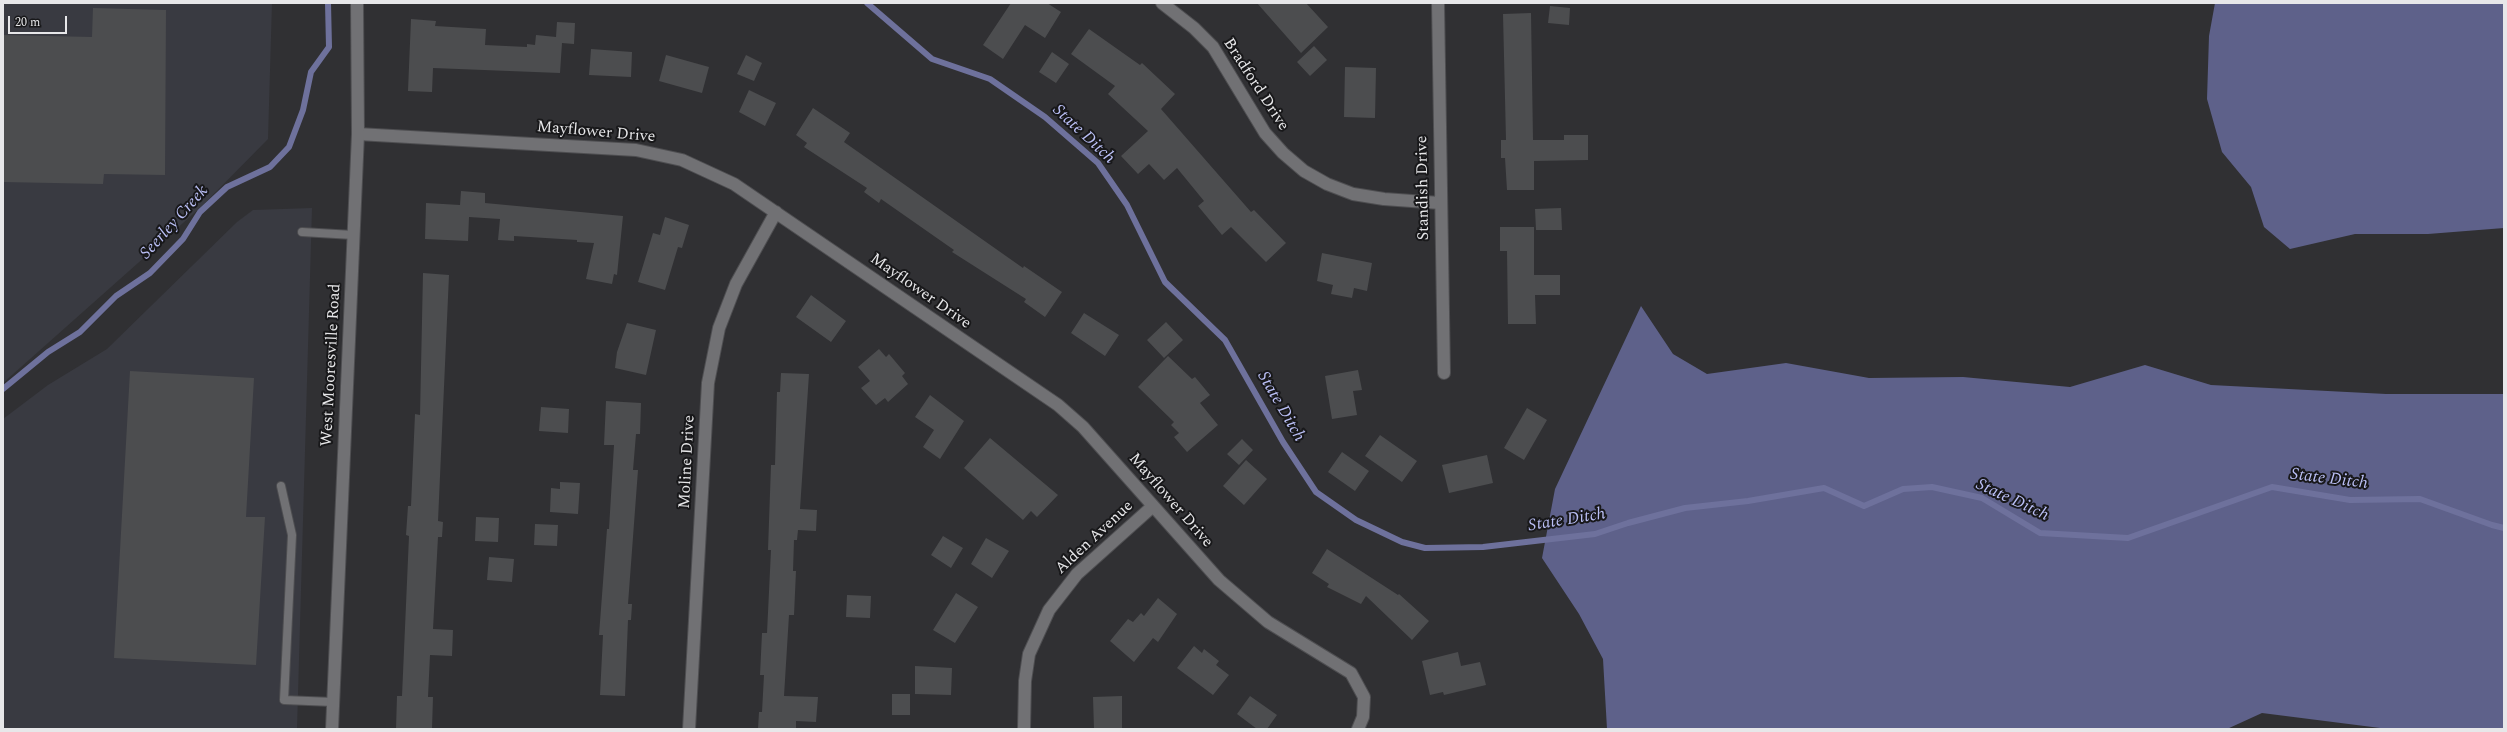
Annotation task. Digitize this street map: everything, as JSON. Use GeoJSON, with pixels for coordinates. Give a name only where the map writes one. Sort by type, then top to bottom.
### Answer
{"type":"FeatureCollection","features":[{"type":"Feature","properties":{"kind":"street","name":"West Mooresville Road"},"geometry":{"type":"LineString","coordinates":[[332,729],[358,134],[357,3]]}},
{"type":"Feature","properties":{"kind":"street","name":"Bradford Drive"},"geometry":{"type":"LineString","coordinates":[[1162,3],[1194,28],[1213,47],[1265,133],[1283,154],[1308,173],[1327,184],[1353,194],[1384,199],[1440,202]]}},
{"type":"Feature","properties":{"kind":"street","name":"Standish Drive"},"geometry":{"type":"LineString","coordinates":[[1438,3],[1440,202],[1444,373]]}},
{"type":"Feature","properties":{"kind":"street","name":"Mayflower Drive"},"geometry":{"type":"LineString","coordinates":[[358,134],[617,148],[655,153],[708,171],[734,184],[1058,406],[1100,444],[1206,567],[1233,593],[1284,633],[1348,671],[1361,690],[1364,710],[1358,729]]}},
{"type":"Feature","properties":{"kind":"street","name":"Moline Drive"},"geometry":{"type":"LineString","coordinates":[[689,729],[708,384],[719,328],[736,284],[776,212]]}},
{"type":"Feature","properties":{"kind":"street","name":"Alden Avenue"},"geometry":{"type":"LineString","coordinates":[[1024,729],[1025,681],[1029,654],[1049,610],[1058,595],[1084,567],[1153,506]]}},
{"type":"Feature","properties":{"kind":"lane"},"geometry":{"type":"LineString","coordinates":[[302,232],[353,235]]}},
{"type":"Feature","properties":{"kind":"lane"},"geometry":{"type":"LineString","coordinates":[[282,486],[292,535],[284,700],[333,702]]}},
{"type":"Feature","properties":{"kind":"shaded area"},"geometry":{"type":"Polygon","coordinates":[[[3,3],[272,3],[268,139],[201,207],[3,383],[3,3]]]}},
{"type":"Feature","properties":{"kind":"shaded area"},"geometry":{"type":"Polygon","coordinates":[[[2215,3],[2504,3],[2504,228],[2428,234],[2355,234],[2290,249],[2264,227],[2251,187],[2222,152],[2207,99],[2209,36],[2215,3]]]}},
{"type":"Feature","properties":{"kind":"shaded area"},"geometry":{"type":"Polygon","coordinates":[[[312,208],[297,729],[3,729],[3,419],[48,385],[107,349],[237,222],[253,210],[312,208]]]}},
{"type":"Feature","properties":{"kind":"shaded area"},"geometry":{"type":"Polygon","coordinates":[[[1641,306],[1673,354],[1707,374],[1786,363],[1869,378],[1963,377],[2070,387],[2145,365],[2211,385],[2386,394],[2504,394],[2504,729],[2388,729],[2262,713],[2227,729],[1607,729],[1603,659],[1579,614],[1542,558],[1555,489],[1641,306]]]}},
{"type":"Feature","properties":{"kind":"building"},"geometry":{"type":"Polygon","coordinates":[[[1011,3],[1047,3],[1061,12],[1045,38],[1025,25],[1003,59],[983,45],[1011,3]]]}},
{"type":"Feature","properties":{"kind":"building"},"geometry":{"type":"Polygon","coordinates":[[[1257,3],[1306,3],[1328,27],[1301,53],[1257,3]]]}},
{"type":"Feature","properties":{"kind":"building"},"geometry":{"type":"Polygon","coordinates":[[[1550,6],[1570,8],[1569,25],[1548,23],[1550,6]]]}},
{"type":"Feature","properties":{"kind":"building"},"geometry":{"type":"Polygon","coordinates":[[[93,8],[166,10],[165,175],[104,174],[103,184],[3,182],[3,35],[92,37],[93,8]]]}},
{"type":"Feature","properties":{"kind":"building"},"geometry":{"type":"Polygon","coordinates":[[[1531,13],[1533,140],[1564,140],[1564,135],[1588,135],[1588,160],[1534,161],[1534,190],[1507,190],[1505,158],[1501,158],[1501,140],[1506,140],[1503,14],[1531,13]]]}},
{"type":"Feature","properties":{"kind":"building"},"geometry":{"type":"Polygon","coordinates":[[[411,19],[436,21],[435,26],[486,29],[485,45],[527,47],[527,44],[535,45],[536,35],[556,37],[557,22],[575,23],[574,44],[562,43],[560,73],[433,68],[432,92],[408,91],[411,19]]]}},
{"type":"Feature","properties":{"kind":"building"},"geometry":{"type":"Polygon","coordinates":[[[1089,29],[1140,65],[1142,63],[1175,94],[1161,109],[1251,212],[1254,210],[1286,243],[1266,262],[1231,227],[1222,235],[1198,206],[1204,201],[1177,168],[1164,180],[1149,164],[1138,174],[1121,156],[1148,131],[1108,94],[1115,86],[1071,54],[1089,29]]]}},
{"type":"Feature","properties":{"kind":"building"},"geometry":{"type":"Polygon","coordinates":[[[1314,46],[1327,60],[1310,76],[1297,62],[1314,46]]]}},
{"type":"Feature","properties":{"kind":"building"},"geometry":{"type":"Polygon","coordinates":[[[591,49],[632,52],[631,77],[589,75],[591,49]]]}},
{"type":"Feature","properties":{"kind":"building"},"geometry":{"type":"Polygon","coordinates":[[[1052,52],[1069,64],[1056,83],[1039,72],[1052,52]]]}},
{"type":"Feature","properties":{"kind":"building"},"geometry":{"type":"Polygon","coordinates":[[[666,55],[709,67],[702,93],[659,81],[666,55]]]}},
{"type":"Feature","properties":{"kind":"building"},"geometry":{"type":"Polygon","coordinates":[[[746,55],[762,63],[754,81],[737,74],[746,55]]]}},
{"type":"Feature","properties":{"kind":"building"},"geometry":{"type":"Polygon","coordinates":[[[1345,67],[1376,68],[1375,118],[1344,117],[1345,67]]]}},
{"type":"Feature","properties":{"kind":"building"},"geometry":{"type":"Polygon","coordinates":[[[749,90],[776,103],[765,126],[739,112],[749,90]]]}},
{"type":"Feature","properties":{"kind":"building"},"geometry":{"type":"Polygon","coordinates":[[[813,108],[850,133],[844,142],[1023,268],[1024,266],[1062,292],[1045,317],[1024,302],[1026,299],[952,252],[954,250],[881,199],[879,203],[864,192],[867,188],[804,147],[807,143],[796,135],[813,108]]]}},
{"type":"Feature","properties":{"kind":"building"},"geometry":{"type":"Polygon","coordinates":[[[461,191],[485,193],[485,203],[623,216],[617,275],[614,274],[612,284],[586,279],[594,243],[577,242],[577,240],[514,236],[514,241],[498,240],[500,219],[469,217],[468,241],[425,239],[426,203],[460,205],[461,191]]]}},
{"type":"Feature","properties":{"kind":"building"},"geometry":{"type":"Polygon","coordinates":[[[1561,208],[1562,230],[1536,230],[1535,209],[1561,208]]]}},
{"type":"Feature","properties":{"kind":"building"},"geometry":{"type":"Polygon","coordinates":[[[665,217],[689,225],[682,248],[678,247],[665,290],[638,282],[653,233],[660,235],[665,217]]]}},
{"type":"Feature","properties":{"kind":"building"},"geometry":{"type":"Polygon","coordinates":[[[1500,227],[1534,227],[1534,275],[1560,275],[1560,295],[1535,295],[1536,324],[1508,324],[1507,251],[1500,251],[1500,227]]]}},
{"type":"Feature","properties":{"kind":"building"},"geometry":{"type":"Polygon","coordinates":[[[1322,253],[1372,263],[1367,291],[1354,288],[1352,298],[1331,294],[1333,285],[1317,281],[1322,253]]]}},
{"type":"Feature","properties":{"kind":"building"},"geometry":{"type":"Polygon","coordinates":[[[423,273],[449,275],[438,521],[443,522],[442,537],[438,537],[433,629],[453,630],[452,656],[430,655],[428,697],[433,697],[432,729],[396,729],[397,696],[402,696],[409,536],[406,535],[408,506],[411,506],[415,414],[420,415],[423,273]]]}},
{"type":"Feature","properties":{"kind":"building"},"geometry":{"type":"Polygon","coordinates":[[[811,295],[846,321],[831,342],[796,317],[811,295]]]}},
{"type":"Feature","properties":{"kind":"building"},"geometry":{"type":"Polygon","coordinates":[[[1084,313],[1119,335],[1105,356],[1071,333],[1084,313]]]}},
{"type":"Feature","properties":{"kind":"building"},"geometry":{"type":"Polygon","coordinates":[[[1166,322],[1183,340],[1164,358],[1147,340],[1166,322]]]}},
{"type":"Feature","properties":{"kind":"building"},"geometry":{"type":"Polygon","coordinates":[[[627,323],[656,330],[646,375],[615,368],[617,352],[627,323]]]}},
{"type":"Feature","properties":{"kind":"building"},"geometry":{"type":"Polygon","coordinates":[[[879,349],[886,357],[889,354],[905,373],[902,376],[908,384],[888,402],[885,398],[876,405],[861,388],[870,381],[858,367],[879,349]]]}},
{"type":"Feature","properties":{"kind":"building"},"geometry":{"type":"Polygon","coordinates":[[[1168,356],[1192,379],[1195,377],[1210,395],[1200,403],[1218,425],[1187,452],[1174,437],[1179,433],[1171,425],[1174,422],[1138,387],[1168,356]]]}},
{"type":"Feature","properties":{"kind":"building"},"geometry":{"type":"Polygon","coordinates":[[[1358,370],[1362,390],[1353,391],[1357,415],[1332,419],[1325,376],[1358,370]]]}},
{"type":"Feature","properties":{"kind":"building"},"geometry":{"type":"Polygon","coordinates":[[[130,371],[254,378],[246,517],[265,517],[256,665],[114,658],[130,371]]]}},
{"type":"Feature","properties":{"kind":"building"},"geometry":{"type":"Polygon","coordinates":[[[781,373],[809,374],[800,509],[817,510],[816,531],[798,530],[797,540],[794,540],[793,571],[796,571],[794,615],[789,615],[784,696],[818,697],[816,722],[796,721],[796,729],[758,729],[759,712],[762,712],[764,675],[760,675],[762,633],[767,633],[771,550],[768,550],[771,465],[775,465],[777,392],[780,392],[781,373]]]}},
{"type":"Feature","properties":{"kind":"building"},"geometry":{"type":"Polygon","coordinates":[[[930,395],[964,421],[940,459],[923,447],[934,430],[915,417],[930,395]]]}},
{"type":"Feature","properties":{"kind":"building"},"geometry":{"type":"Polygon","coordinates":[[[606,401],[641,403],[640,434],[636,434],[633,470],[638,470],[628,604],[632,604],[631,620],[628,620],[625,696],[600,695],[603,635],[599,635],[607,529],[609,529],[614,445],[604,445],[606,401]]]}},
{"type":"Feature","properties":{"kind":"building"},"geometry":{"type":"Polygon","coordinates":[[[541,407],[569,409],[568,433],[539,431],[541,407]]]}},
{"type":"Feature","properties":{"kind":"building"},"geometry":{"type":"Polygon","coordinates":[[[1527,408],[1547,420],[1524,460],[1504,448],[1527,408]]]}},
{"type":"Feature","properties":{"kind":"building"},"geometry":{"type":"Polygon","coordinates":[[[1380,435],[1417,461],[1402,482],[1365,456],[1380,435]]]}},
{"type":"Feature","properties":{"kind":"building"},"geometry":{"type":"Polygon","coordinates":[[[990,438],[1058,495],[1037,517],[1031,511],[1023,520],[964,468],[990,438]]]}},
{"type":"Feature","properties":{"kind":"building"},"geometry":{"type":"Polygon","coordinates":[[[1242,439],[1253,450],[1239,465],[1227,454],[1242,439]]]}},
{"type":"Feature","properties":{"kind":"building"},"geometry":{"type":"Polygon","coordinates":[[[1342,452],[1369,471],[1355,491],[1328,472],[1342,452]]]}},
{"type":"Feature","properties":{"kind":"building"},"geometry":{"type":"Polygon","coordinates":[[[1487,455],[1493,483],[1449,493],[1442,465],[1487,455]]]}},
{"type":"Feature","properties":{"kind":"building"},"geometry":{"type":"Polygon","coordinates":[[[1246,460],[1267,479],[1244,505],[1223,486],[1246,460]]]}},
{"type":"Feature","properties":{"kind":"building"},"geometry":{"type":"Polygon","coordinates":[[[560,482],[580,483],[578,514],[550,512],[551,488],[560,489],[560,482]]]}},
{"type":"Feature","properties":{"kind":"building"},"geometry":{"type":"Polygon","coordinates":[[[476,517],[499,518],[498,542],[475,541],[476,517]]]}},
{"type":"Feature","properties":{"kind":"building"},"geometry":{"type":"Polygon","coordinates":[[[535,524],[558,525],[557,546],[534,545],[535,524]]]}},
{"type":"Feature","properties":{"kind":"building"},"geometry":{"type":"Polygon","coordinates":[[[943,536],[963,548],[951,568],[931,555],[943,536]]]}},
{"type":"Feature","properties":{"kind":"building"},"geometry":{"type":"Polygon","coordinates":[[[986,538],[1009,551],[992,578],[971,564],[986,538]]]}},
{"type":"Feature","properties":{"kind":"building"},"geometry":{"type":"Polygon","coordinates":[[[1327,549],[1398,595],[1399,594],[1429,621],[1412,640],[1366,596],[1361,604],[1327,587],[1329,584],[1312,573],[1327,549]]]}},
{"type":"Feature","properties":{"kind":"building"},"geometry":{"type":"Polygon","coordinates":[[[489,557],[514,559],[512,582],[487,580],[489,557]]]}},
{"type":"Feature","properties":{"kind":"building"},"geometry":{"type":"Polygon","coordinates":[[[956,593],[978,607],[955,643],[933,630],[956,593]]]}},
{"type":"Feature","properties":{"kind":"building"},"geometry":{"type":"Polygon","coordinates":[[[847,595],[871,596],[870,618],[846,617],[847,595]]]}},
{"type":"Feature","properties":{"kind":"building"},"geometry":{"type":"Polygon","coordinates":[[[1158,598],[1177,614],[1158,642],[1153,638],[1134,662],[1110,641],[1128,619],[1133,622],[1141,613],[1144,616],[1158,598]]]}},
{"type":"Feature","properties":{"kind":"building"},"geometry":{"type":"Polygon","coordinates":[[[1194,646],[1202,653],[1204,649],[1219,661],[1216,665],[1229,675],[1213,695],[1177,668],[1194,646]]]}},
{"type":"Feature","properties":{"kind":"building"},"geometry":{"type":"Polygon","coordinates":[[[1458,652],[1461,666],[1480,662],[1486,685],[1444,695],[1443,692],[1430,695],[1422,661],[1458,652]]]}},
{"type":"Feature","properties":{"kind":"building"},"geometry":{"type":"Polygon","coordinates":[[[915,666],[952,668],[951,695],[915,694],[915,666]]]}},
{"type":"Feature","properties":{"kind":"building"},"geometry":{"type":"Polygon","coordinates":[[[892,694],[910,694],[910,715],[892,715],[892,694]]]}},
{"type":"Feature","properties":{"kind":"building"},"geometry":{"type":"Polygon","coordinates":[[[1122,696],[1122,729],[1094,729],[1093,697],[1122,696]]]}},
{"type":"Feature","properties":{"kind":"building"},"geometry":{"type":"Polygon","coordinates":[[[1250,696],[1277,715],[1267,729],[1257,729],[1237,714],[1250,696]]]}},
{"type":"Feature","properties":{"kind":"waterway","name":"Seerley Creek"},"geometry":{"type":"LineString","coordinates":[[3,389],[48,352],[80,332],[116,296],[150,273],[183,239],[200,212],[227,187],[270,167],[289,147],[303,110],[311,72],[329,47],[328,3]]}},
{"type":"Feature","properties":{"kind":"waterway","name":"State Ditch"},"geometry":{"type":"LineString","coordinates":[[867,3],[932,59],[990,79],[1045,117],[1098,163],[1127,205],[1165,282],[1225,340],[1283,442],[1316,492],[1356,520],[1402,542],[1425,548],[1483,547],[1595,534],[1628,523],[1685,508],[1748,501],[1824,488],[1864,506],[1903,489],[1932,487],[1982,498],[2040,533],[2128,538],[2272,487],[2350,500],[2420,499],[2504,528]]}}]}
